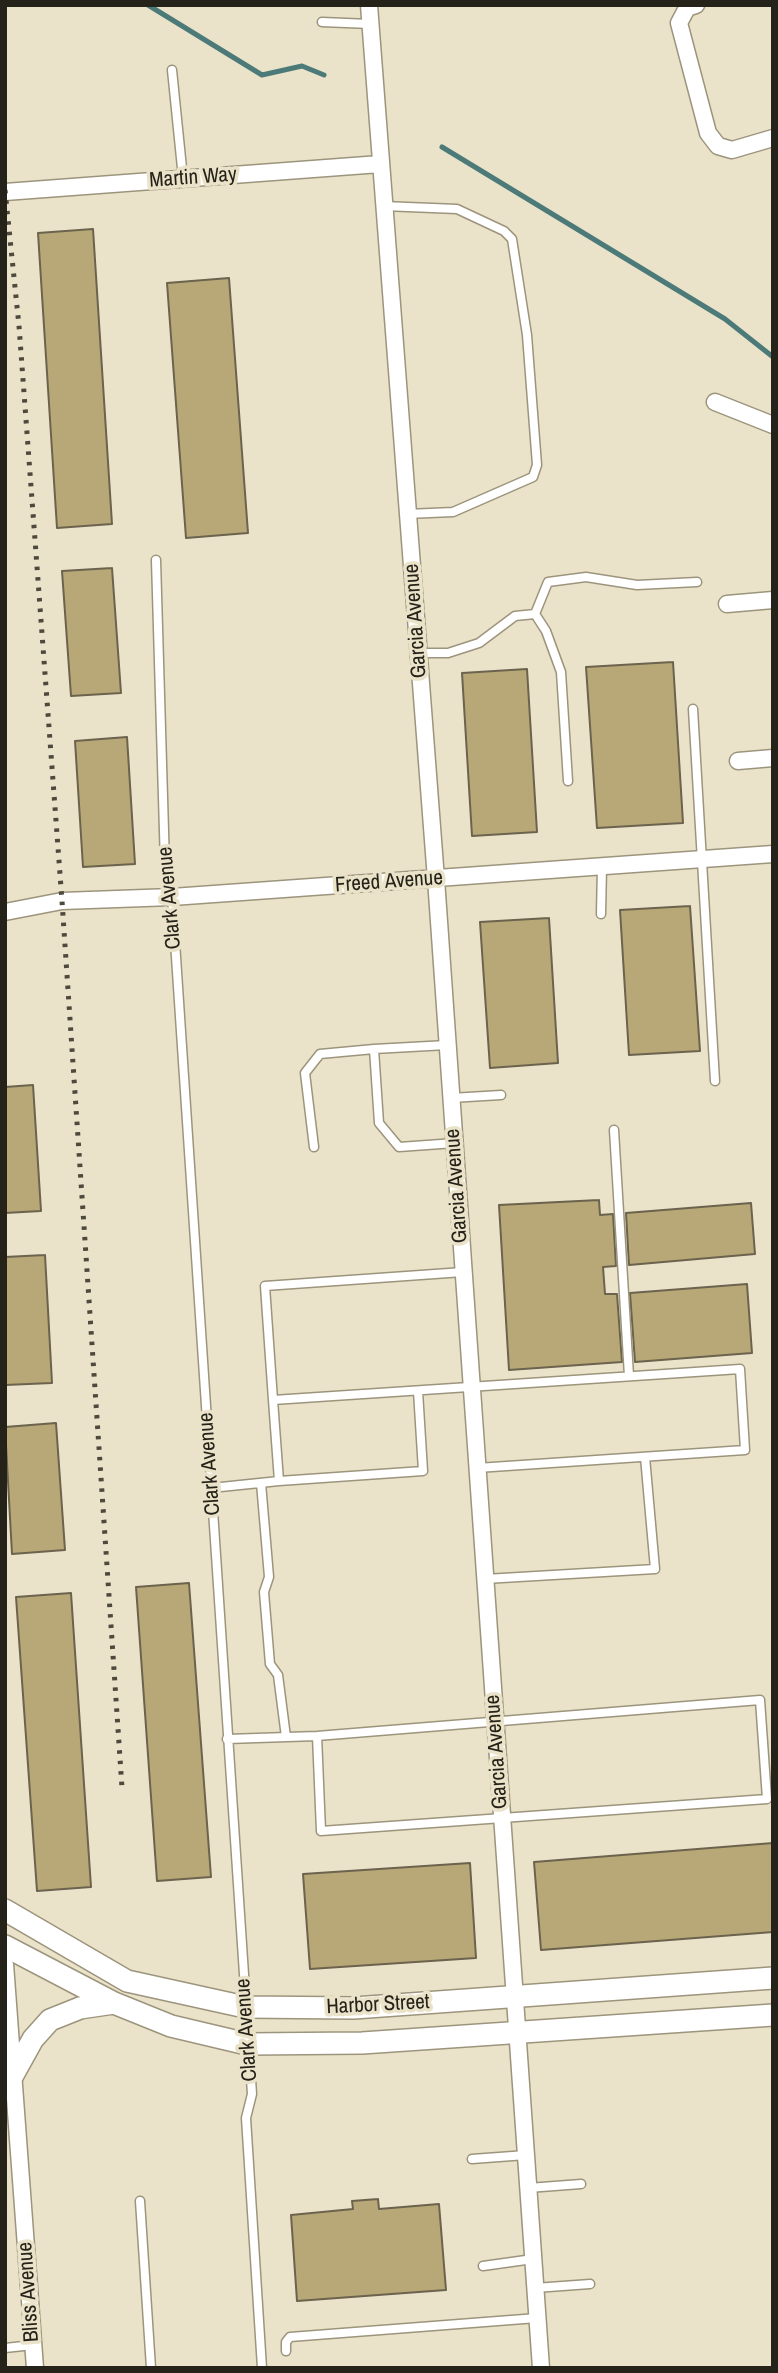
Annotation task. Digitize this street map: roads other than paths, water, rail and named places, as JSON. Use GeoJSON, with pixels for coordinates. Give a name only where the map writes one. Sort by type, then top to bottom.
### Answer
{"type":"FeatureCollection","features":[{"type":"Feature","properties":{"kind":"street","name":"Garcia Avenue"},"geometry":{"type":"LineString","coordinates":[[369,5],[436,879],[541,2368]]}},
{"type":"Feature","properties":{"kind":"street"},"geometry":{"type":"LineString","coordinates":[[696,5],[687,8],[679,23],[708,134],[718,146],[732,149],[773,138]]}},
{"type":"Feature","properties":{"kind":"street","name":"Martin Way"},"geometry":{"type":"LineString","coordinates":[[5,192],[380,164]]}},
{"type":"Feature","properties":{"kind":"street"},"geometry":{"type":"LineString","coordinates":[[715,402],[773,425]]}},
{"type":"Feature","properties":{"kind":"street"},"geometry":{"type":"LineString","coordinates":[[727,604],[773,600]]}},
{"type":"Feature","properties":{"kind":"street"},"geometry":{"type":"LineString","coordinates":[[738,761],[773,758]]}},
{"type":"Feature","properties":{"kind":"street","name":"Freed Avenue"},"geometry":{"type":"LineString","coordinates":[[5,912],[62,901],[172,897],[773,853]]}},
{"type":"Feature","properties":{"kind":"street","name":"Harbor Street"},"geometry":{"type":"LineString","coordinates":[[5,1910],[127,1981],[245,2007],[354,2008],[773,1978]]}},
{"type":"Feature","properties":{"kind":"street","name":"Harbor Street"},"geometry":{"type":"LineString","coordinates":[[5,1946],[114,2003],[171,2026],[247,2044],[362,2043],[773,2015]]}},
{"type":"Feature","properties":{"kind":"street","name":"Bliss Avenue"},"geometry":{"type":"LineString","coordinates":[[5,1964],[35,2368]]}},
{"type":"Feature","properties":{"kind":"street"},"geometry":{"type":"LineString","coordinates":[[13,2075],[33,2039],[50,2020],[80,2008],[114,2003]]}},
{"type":"Feature","properties":{"kind":"lane"},"geometry":{"type":"LineString","coordinates":[[322,22],[370,24]]}},
{"type":"Feature","properties":{"kind":"lane"},"geometry":{"type":"LineString","coordinates":[[172,70],[183,178]]}},
{"type":"Feature","properties":{"kind":"lane"},"geometry":{"type":"LineString","coordinates":[[383,206],[457,209],[505,231],[512,240],[527,335],[537,465],[533,477],[453,512],[407,514]]}},
{"type":"Feature","properties":{"kind":"lane","name":"Clark Avenue"},"geometry":{"type":"LineString","coordinates":[[156,559],[165,865],[172,897],[251,2094],[246,2118],[262,2368]]}},
{"type":"Feature","properties":{"kind":"lane"},"geometry":{"type":"LineString","coordinates":[[535,614],[548,582],[586,577],[637,585],[697,582]]}},
{"type":"Feature","properties":{"kind":"lane"},"geometry":{"type":"LineString","coordinates":[[418,653],[448,653],[479,643],[515,615],[535,614]]}},
{"type":"Feature","properties":{"kind":"lane"},"geometry":{"type":"LineString","coordinates":[[535,614],[546,631],[561,672],[568,781]]}},
{"type":"Feature","properties":{"kind":"lane"},"geometry":{"type":"LineString","coordinates":[[693,709],[704,859],[715,1081]]}},
{"type":"Feature","properties":{"kind":"lane"},"geometry":{"type":"LineString","coordinates":[[601,914],[602,867]]}},
{"type":"Feature","properties":{"kind":"lane"},"geometry":{"type":"LineString","coordinates":[[314,1147],[306,1073],[320,1054],[447,1045]]}},
{"type":"Feature","properties":{"kind":"lane"},"geometry":{"type":"LineString","coordinates":[[374,1049],[379,1123],[399,1147],[454,1143]]}},
{"type":"Feature","properties":{"kind":"lane"},"geometry":{"type":"LineString","coordinates":[[451,1098],[501,1095]]}},
{"type":"Feature","properties":{"kind":"lane"},"geometry":{"type":"LineString","coordinates":[[614,1130],[629,1376]]}},
{"type":"Feature","properties":{"kind":"lane"},"geometry":{"type":"LineString","coordinates":[[279,1481],[265,1286],[463,1272]]}},
{"type":"Feature","properties":{"kind":"lane"},"geometry":{"type":"LineString","coordinates":[[273,1400],[740,1368],[745,1450],[477,1468]]}},
{"type":"Feature","properties":{"kind":"lane"},"geometry":{"type":"LineString","coordinates":[[211,1488],[423,1471],[418,1391]]}},
{"type":"Feature","properties":{"kind":"lane"},"geometry":{"type":"LineString","coordinates":[[485,1579],[655,1569],[645,1457]]}},
{"type":"Feature","properties":{"kind":"lane"},"geometry":{"type":"LineString","coordinates":[[261,1483],[269,1577],[264,1592],[270,1664],[278,1675],[286,1737]]}},
{"type":"Feature","properties":{"kind":"lane"},"geometry":{"type":"LineString","coordinates":[[228,1739],[317,1736],[760,1700],[766,1799],[321,1832],[317,1736]]}},
{"type":"Feature","properties":{"kind":"lane"},"geometry":{"type":"LineString","coordinates":[[472,2159],[526,2155]]}},
{"type":"Feature","properties":{"kind":"lane"},"geometry":{"type":"LineString","coordinates":[[528,2188],[581,2184]]}},
{"type":"Feature","properties":{"kind":"lane"},"geometry":{"type":"LineString","coordinates":[[140,2201],[151,2368]]}},
{"type":"Feature","properties":{"kind":"lane"},"geometry":{"type":"LineString","coordinates":[[483,2266],[533,2259]]}},
{"type":"Feature","properties":{"kind":"lane"},"geometry":{"type":"LineString","coordinates":[[535,2288],[590,2284]]}},
{"type":"Feature","properties":{"kind":"lane"},"geometry":{"type":"LineString","coordinates":[[286,2351],[286,2342],[290,2337],[537,2318]]}},
{"type":"Feature","properties":{"kind":"lane"},"geometry":{"type":"LineString","coordinates":[[5,2348],[33,2345]]}},
{"type":"Feature","properties":{"kind":"waterway"},"geometry":{"type":"LineString","coordinates":[[148,5],[262,75],[302,66],[324,75]]}},
{"type":"Feature","properties":{"kind":"waterway"},"geometry":{"type":"LineString","coordinates":[[442,147],[725,319],[773,357]]}},
{"type":"Feature","properties":{"kind":"railway"},"geometry":{"type":"LineString","coordinates":[[5,190],[19,326],[62,901],[122,1788]]}}]}
